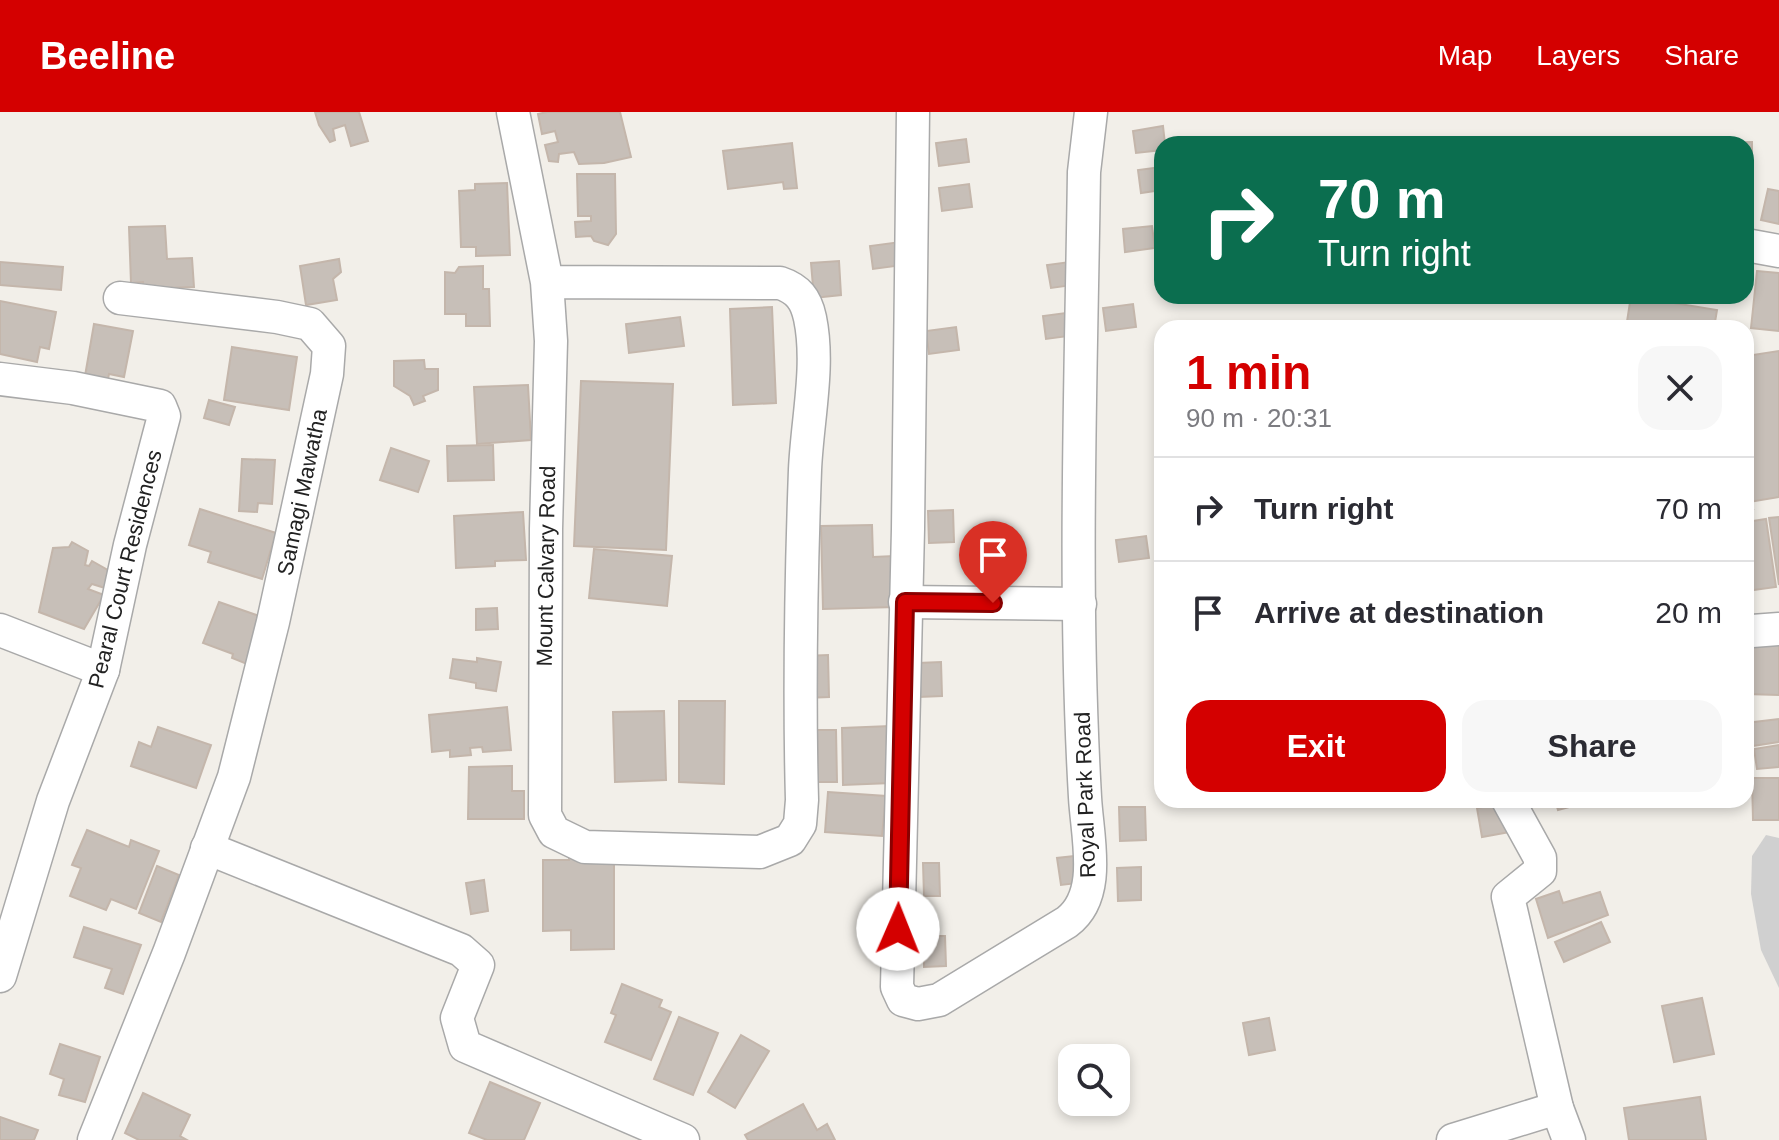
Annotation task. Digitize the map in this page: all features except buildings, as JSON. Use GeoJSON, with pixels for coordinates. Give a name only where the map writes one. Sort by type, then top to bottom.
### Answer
{"type":"FeatureCollection","features":[{"type":"Feature","properties":{"kind":"street","name":"Mount Calvary Road"},"geometry":{"type":"LineString","coordinates":[[513,112],[547,282],[551,341],[545,815],[554,832],[585,847],[760,852],[790,840],[800,824],[801,608],[807,422],[812,377],[810,320],[802,295],[780,283],[547,282]]}},
{"type":"Feature","properties":{"kind":"street","name":"Royal Park Road"},"geometry":{"type":"LineString","coordinates":[[913,112],[897,987],[903,1000],[918,1004],[939,1000],[1079,913],[1090,883],[1084,787],[1080,604],[1084,172],[1091,112]]}},
{"type":"Feature","properties":{"kind":"street"},"geometry":{"type":"LineString","coordinates":[[1754,246],[1779,251]]}},
{"type":"Feature","properties":{"kind":"street","name":"Samagi Mawatha"},"geometry":{"type":"LineString","coordinates":[[94,1140],[169,953],[234,777],[270,638],[327,374],[329,346],[310,324],[120,298]]}},
{"type":"Feature","properties":{"kind":"street","name":"Pearal Court Residences"},"geometry":{"type":"LineString","coordinates":[[0,379],[73,388],[160,406],[164,416],[130,545],[103,670],[53,801],[0,976]]}},
{"type":"Feature","properties":{"kind":"street"},"geometry":{"type":"LineString","coordinates":[[905,602],[1080,604]]}},
{"type":"Feature","properties":{"kind":"street"},"geometry":{"type":"LineString","coordinates":[[0,630],[103,670]]}},
{"type":"Feature","properties":{"kind":"street"},"geometry":{"type":"LineString","coordinates":[[1512,808],[1540,858],[1540,871],[1508,897],[1557,1108],[1569,1140]]}},
{"type":"Feature","properties":{"kind":"street"},"geometry":{"type":"LineString","coordinates":[[207,848],[461,950],[478,965],[457,1018],[465,1046],[683,1140]]}},
{"type":"Feature","properties":{"kind":"street"},"geometry":{"type":"LineString","coordinates":[[1453,1140],[1557,1108]]}},
{"type":"Feature","properties":{"kind":"shaded area"},"geometry":{"type":"Polygon","coordinates":[[[1766,835],[1779,838],[1779,988],[1761,950],[1751,894],[1752,856],[1766,835]]]}},
{"type":"Feature","properties":{"kind":"route"},"geometry":{"type":"LineString","coordinates":[[898,929],[905,602],[993,603]]}}]}
